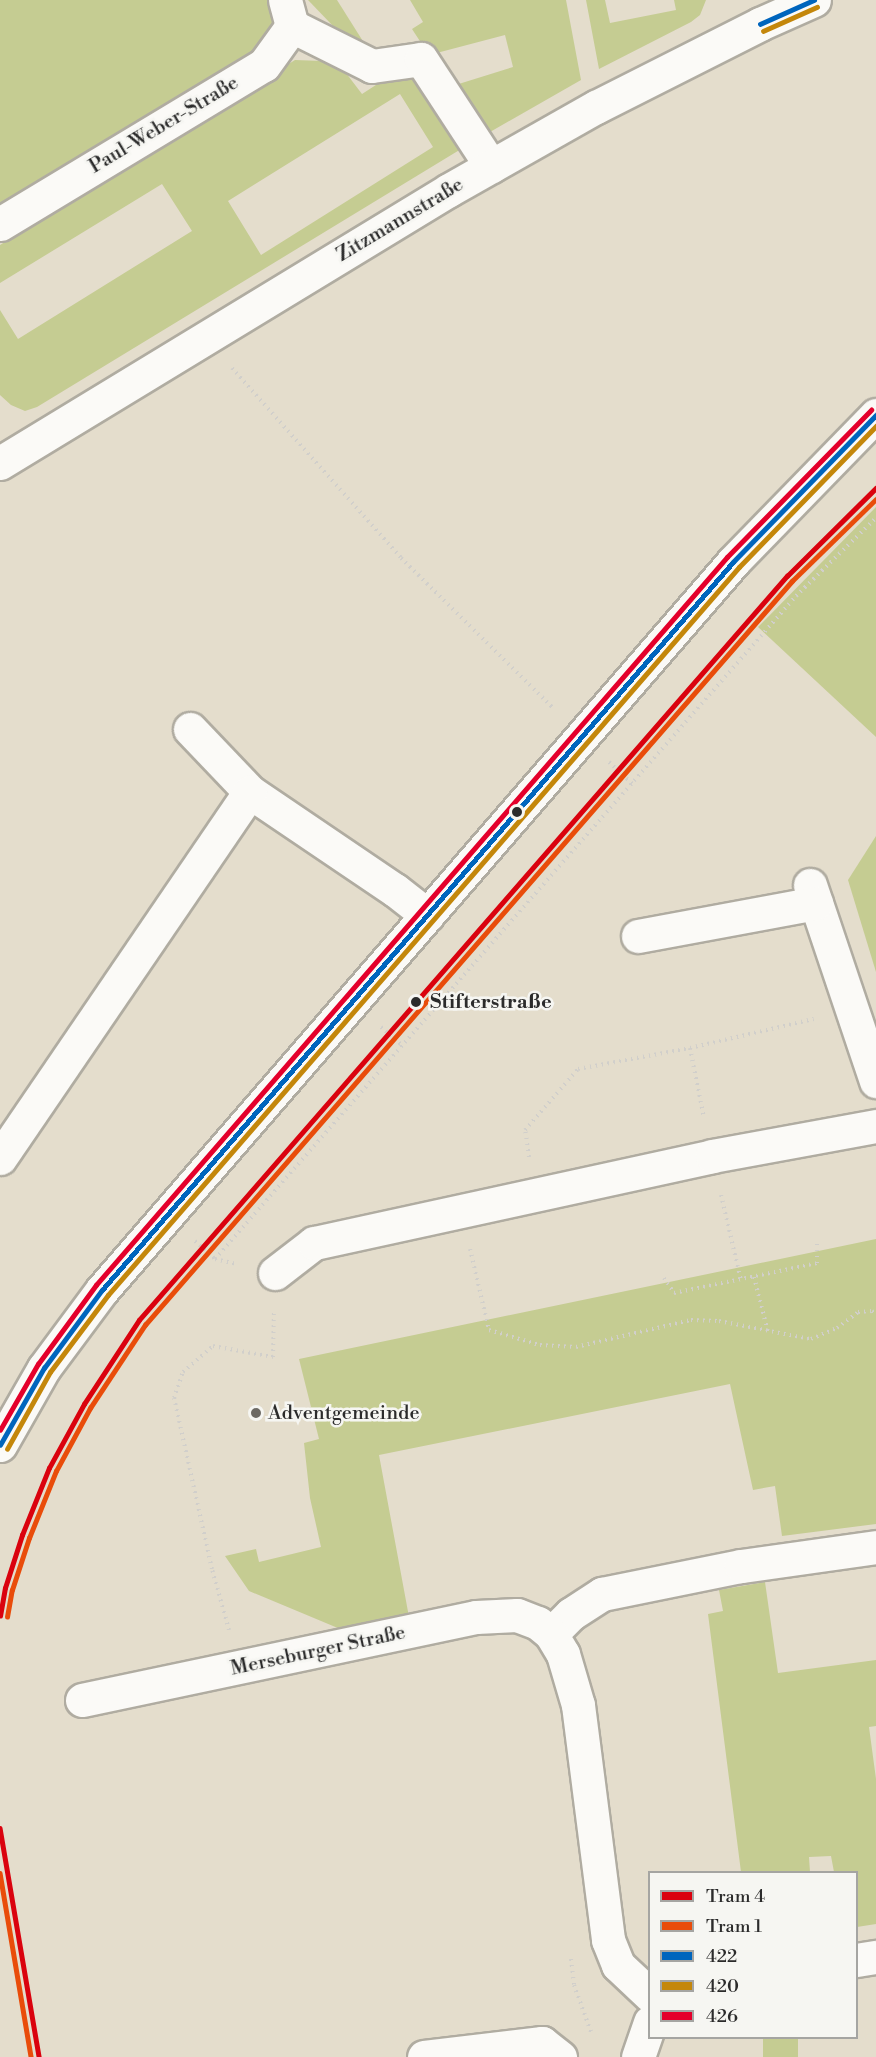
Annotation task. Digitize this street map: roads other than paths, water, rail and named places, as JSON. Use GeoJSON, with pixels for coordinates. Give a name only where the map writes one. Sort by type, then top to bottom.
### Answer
{"type":"FeatureCollection","features":[{"type":"Feature","properties":{"kind":"street","name":"Zitzmannstraße"},"geometry":{"type":"LineString","coordinates":[[3,453],[206,339],[491,166],[596,107],[755,12],[813,0]]}},
{"type":"Feature","properties":{"kind":"street"},"geometry":{"type":"LineString","coordinates":[[288,13],[372,66],[421,59],[491,166]]}},
{"type":"Feature","properties":{"kind":"street","name":"Paul-Weber-Straße"},"geometry":{"type":"LineString","coordinates":[[0,224],[264,65],[288,13]]}},
{"type":"Feature","properties":{"kind":"street"},"geometry":{"type":"LineString","coordinates":[[0,1445],[44,1368],[102,1290],[733,562],[873,423]]}},
{"type":"Feature","properties":{"kind":"street"},"geometry":{"type":"LineString","coordinates":[[190,729],[250,792],[395,890],[427,915]]}},
{"type":"Feature","properties":{"kind":"street"},"geometry":{"type":"LineString","coordinates":[[0,1158],[250,792]]}},
{"type":"Feature","properties":{"kind":"street"},"geometry":{"type":"LineString","coordinates":[[638,936],[813,894],[876,1081]]}},
{"type":"Feature","properties":{"kind":"street"},"geometry":{"type":"LineString","coordinates":[[275,1273],[314,1244],[712,1156],[876,1126]]}},
{"type":"Feature","properties":{"kind":"street"},"geometry":{"type":"LineString","coordinates":[[551,1634],[571,1614],[602,1594],[741,1566],[876,1547]]}},
{"type":"Feature","properties":{"kind":"street","name":"Merseburger Straße"},"geometry":{"type":"LineString","coordinates":[[82,1700],[476,1617],[518,1615],[538,1623],[551,1634],[563,1654],[578,1705],[608,1940],[618,1965],[648,1993]]}},
{"type":"Feature","properties":{"kind":"street"},"geometry":{"type":"LineString","coordinates":[[858,1960],[876,1958]]}},
{"type":"Feature","properties":{"kind":"street"},"geometry":{"type":"LineString","coordinates":[[638,2057],[648,2028]]}},
{"type":"Feature","properties":{"kind":"street"},"geometry":{"type":"LineString","coordinates":[[424,2057],[542,2043],[560,2057]]}},
{"type":"Feature","properties":{"kind":"tram line","name":"4"},"geometry":{"type":"LineString","coordinates":[[0,1616],[5,1588],[22,1535],[49,1468],[84,1404],[139,1320],[787,576],[876,488]]}},
{"type":"Feature","properties":{"kind":"tram line","name":"1"},"geometry":{"type":"LineString","coordinates":[[7,1617],[12,1590],[29,1538],[56,1471],[90,1408],[145,1325],[792,581],[876,499]]}},
{"type":"Feature","properties":{"kind":"tram line","name":"4"},"geometry":{"type":"LineString","coordinates":[[0,1828],[39,2057]]}},
{"type":"Feature","properties":{"kind":"tram line","name":"1"},"geometry":{"type":"LineString","coordinates":[[0,1873],[31,2057]]}},
{"type":"Feature","properties":{"kind":"place","name":"Stifterstraße"},"geometry":{"type":"Point","coordinates":[416,1002]}},
{"type":"Feature","properties":{"kind":"place","name":"Adventgemeinde"},"geometry":{"type":"Point","coordinates":[256,1413]}}]}
